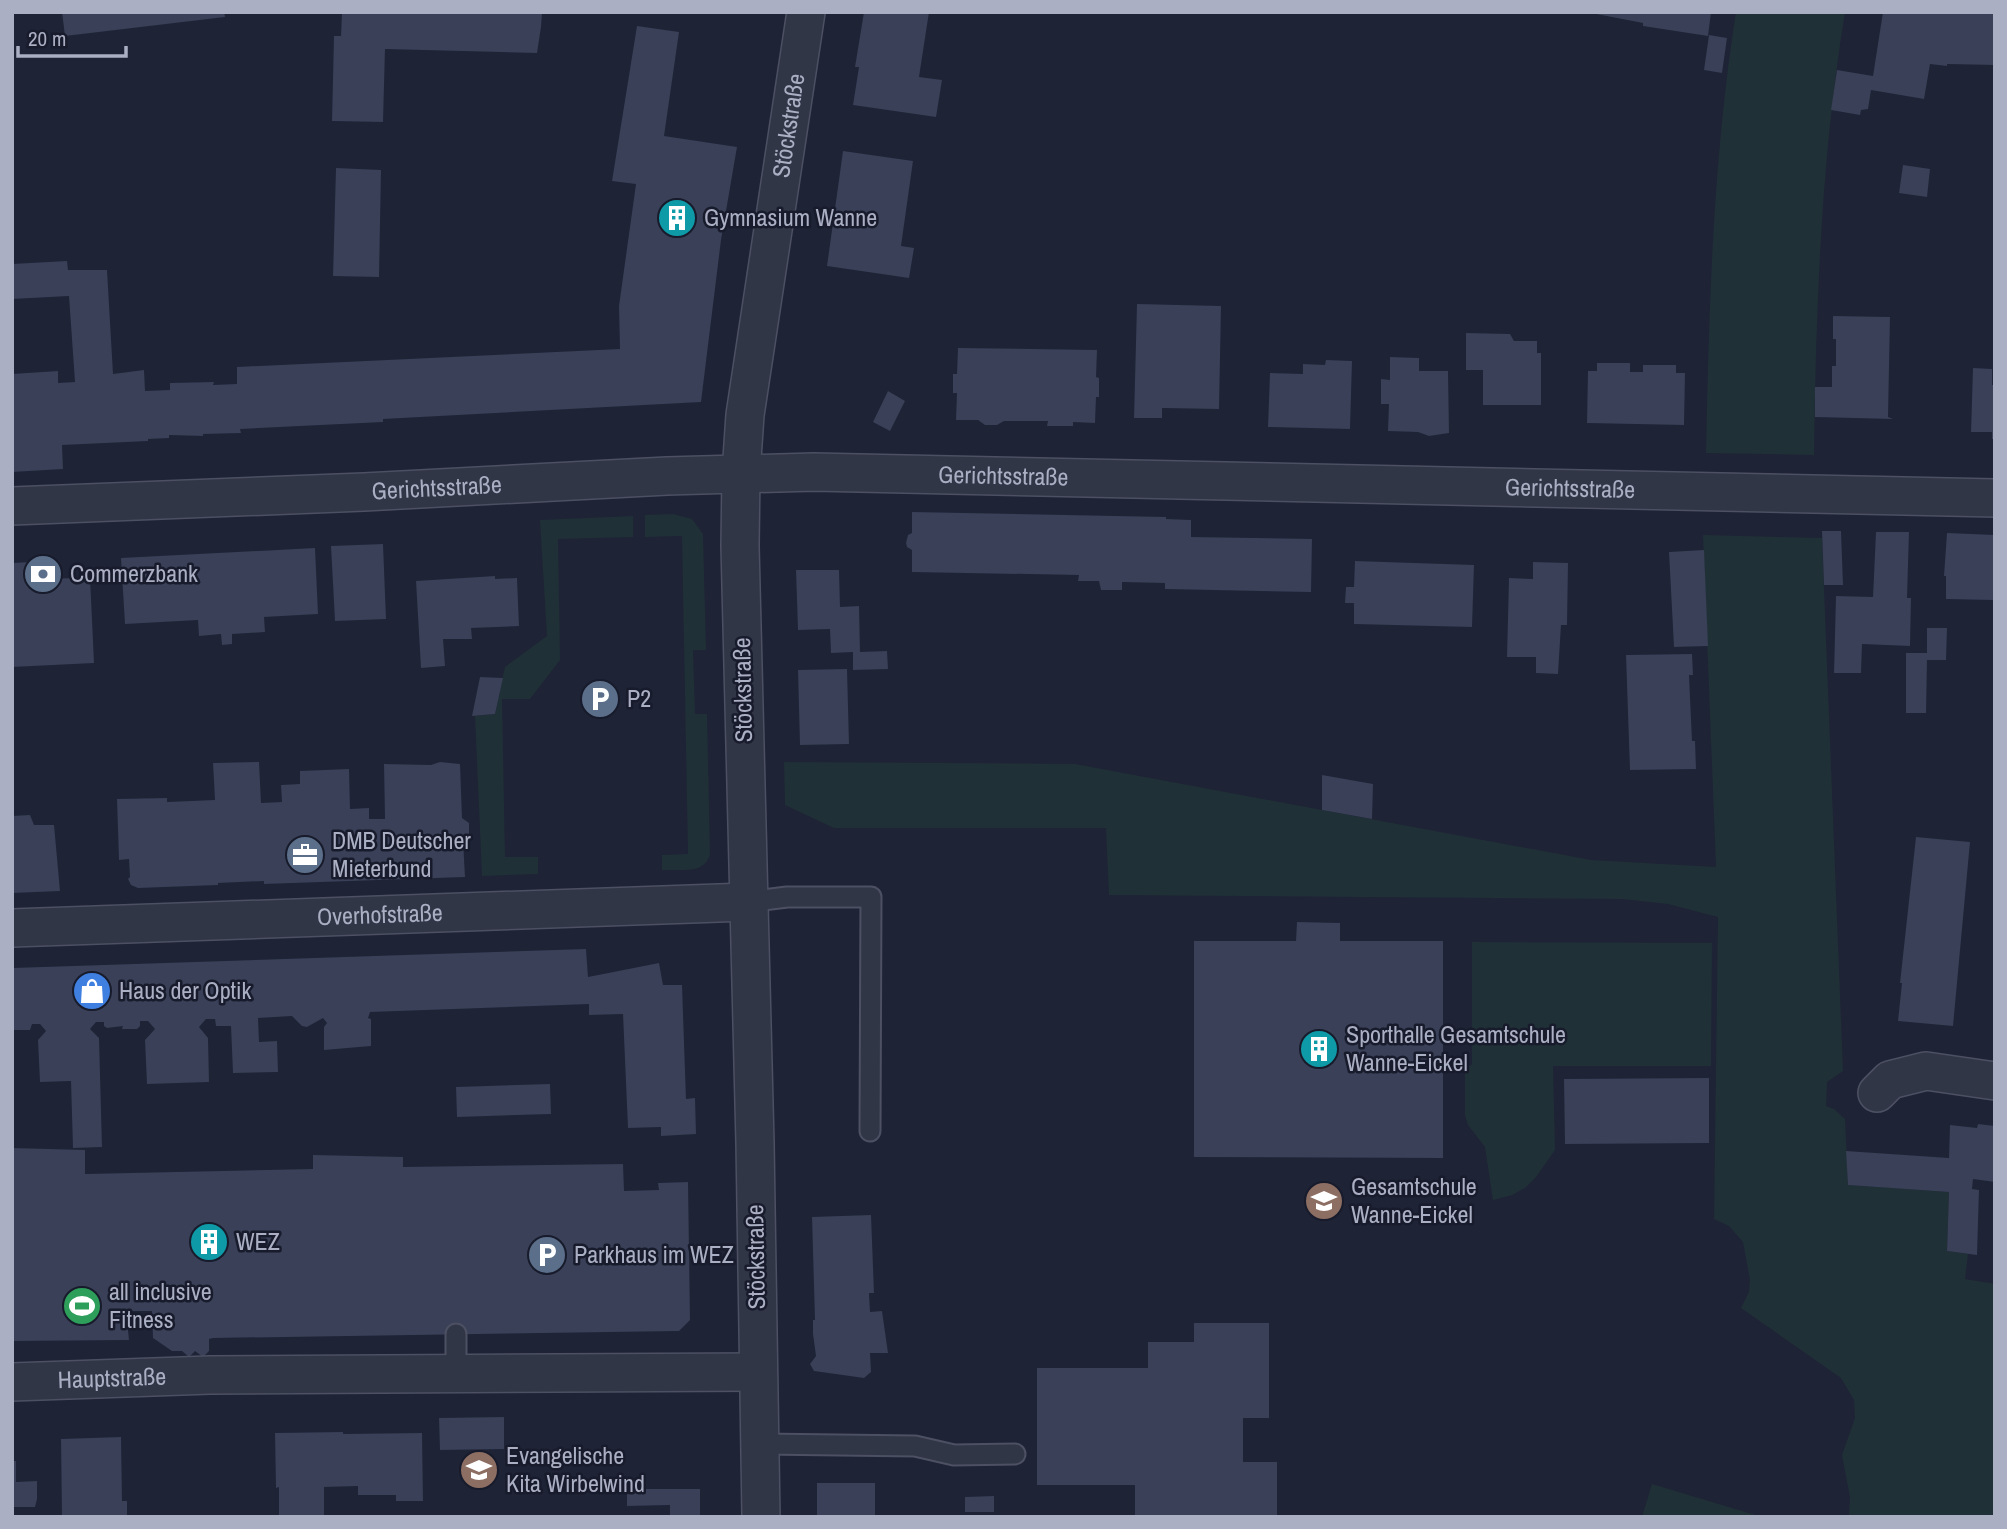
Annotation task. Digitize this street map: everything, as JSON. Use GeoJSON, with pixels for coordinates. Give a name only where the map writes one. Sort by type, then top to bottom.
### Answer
{"type":"FeatureCollection","features":[{"type":"Feature","properties":{"kind":"street","name":"Stöckstraße"},"geometry":{"type":"LineString","coordinates":[[761,1517],[740,559],[741,473],[745,415],[806,12]]}},
{"type":"Feature","properties":{"kind":"street","name":"Gerichtsstraße"},"geometry":{"type":"LineString","coordinates":[[12,506],[741,473],[841,472],[1995,498]]}},
{"type":"Feature","properties":{"kind":"street","name":"Overhofstraße"},"geometry":{"type":"LineString","coordinates":[[12,928],[747,902]]}},
{"type":"Feature","properties":{"kind":"street"},"geometry":{"type":"LineString","coordinates":[[1877,1093],[1890,1080],[1926,1071],[1995,1081]]}},
{"type":"Feature","properties":{"kind":"street"},"geometry":{"type":"LineString","coordinates":[[457,1374],[758,1372]]}},
{"type":"Feature","properties":{"kind":"street","name":"Hauptstraße"},"geometry":{"type":"LineString","coordinates":[[12,1382],[210,1375],[457,1374]]}},
{"type":"Feature","properties":{"kind":"lane"},"geometry":{"type":"LineString","coordinates":[[747,902],[787,897],[871,897],[870,1131]]}},
{"type":"Feature","properties":{"kind":"lane"},"geometry":{"type":"LineString","coordinates":[[456,1334],[457,1374]]}},
{"type":"Feature","properties":{"kind":"lane"},"geometry":{"type":"LineString","coordinates":[[761,1444],[915,1447],[954,1455],[1015,1454]]}},
{"type":"Feature","properties":{"kind":"shaded area"},"geometry":{"type":"Polygon","coordinates":[[[1736,12],[1845,12],[1830,122],[1821,233],[1814,455],[1706,453],[1717,177],[1736,12]]]}},
{"type":"Feature","properties":{"kind":"shaded area"},"geometry":{"type":"Polygon","coordinates":[[[673,514],[692,519],[703,534],[706,650],[693,650],[695,714],[707,714],[710,854],[707,861],[697,868],[662,870],[662,855],[688,854],[682,536],[645,537],[645,515],[673,514]]]}},
{"type":"Feature","properties":{"kind":"shaded area"},"geometry":{"type":"Polygon","coordinates":[[[633,516],[633,537],[558,539],[560,660],[530,699],[502,699],[505,857],[538,857],[538,874],[482,876],[475,716],[495,714],[505,667],[547,636],[540,520],[633,516]]]}},
{"type":"Feature","properties":{"kind":"shaded area"},"geometry":{"type":"Polygon","coordinates":[[[1703,535],[1822,538],[1843,1071],[1827,1082],[1826,1106],[1845,1119],[1848,1185],[1949,1192],[1947,1251],[1968,1254],[1965,1279],[1995,1284],[1995,1517],[1849,1517],[1850,1497],[1842,1455],[1855,1418],[1854,1400],[1841,1378],[1741,1308],[1749,1292],[1750,1280],[1743,1242],[1729,1226],[1714,1219],[1718,917],[1668,904],[1623,899],[1109,895],[1106,828],[834,828],[785,805],[784,762],[1075,764],[1591,860],[1716,867],[1703,535]]]}},
{"type":"Feature","properties":{"kind":"shaded area"},"geometry":{"type":"Polygon","coordinates":[[[1472,942],[1712,943],[1711,1066],[1553,1066],[1555,1150],[1525,1188],[1493,1200],[1485,1147],[1468,1125],[1465,1115],[1465,1066],[1472,1065],[1472,942]]]}},
{"type":"Feature","properties":{"kind":"shaded area"},"geometry":{"type":"Polygon","coordinates":[[[1652,1484],[1762,1517],[1642,1517],[1652,1484]]]}},
{"type":"Feature","properties":{"kind":"building"},"geometry":{"type":"Polygon","coordinates":[[[62,12],[224,12],[225,17],[65,36],[62,12]]]}},
{"type":"Feature","properties":{"kind":"building"},"geometry":{"type":"Polygon","coordinates":[[[342,12],[542,12],[537,53],[385,49],[383,122],[332,121],[334,36],[341,36],[342,12]]]}},
{"type":"Feature","properties":{"kind":"building"},"geometry":{"type":"Polygon","coordinates":[[[864,12],[929,12],[919,77],[942,80],[936,117],[853,105],[859,67],[855,67],[864,12]]]}},
{"type":"Feature","properties":{"kind":"building"},"geometry":{"type":"Polygon","coordinates":[[[1586,12],[1711,12],[1708,36],[1643,26],[1643,23],[1586,12]]]}},
{"type":"Feature","properties":{"kind":"building"},"geometry":{"type":"Polygon","coordinates":[[[1883,12],[1995,12],[1995,65],[1930,64],[1924,99],[1871,90],[1868,109],[1861,110],[1860,115],[1831,110],[1837,70],[1873,76],[1883,12]]]}},
{"type":"Feature","properties":{"kind":"building"},"geometry":{"type":"Polygon","coordinates":[[[637,26],[679,32],[664,136],[737,147],[721,240],[701,402],[383,419],[383,422],[240,429],[241,433],[169,435],[169,438],[148,441],[62,445],[63,469],[12,472],[12,374],[58,371],[58,383],[75,382],[69,296],[12,299],[12,264],[67,261],[68,270],[107,270],[113,374],[144,370],[145,391],[170,390],[170,383],[237,384],[237,367],[620,349],[619,306],[636,184],[612,181],[637,26]]]}},
{"type":"Feature","properties":{"kind":"building"},"geometry":{"type":"Polygon","coordinates":[[[1709,35],[1727,38],[1722,73],[1704,70],[1709,35]]]}},
{"type":"Feature","properties":{"kind":"building"},"geometry":{"type":"Polygon","coordinates":[[[843,151],[913,161],[901,246],[914,248],[909,278],[827,266],[843,151]]]}},
{"type":"Feature","properties":{"kind":"building"},"geometry":{"type":"Polygon","coordinates":[[[1903,165],[1930,169],[1927,197],[1899,193],[1903,165]]]}},
{"type":"Feature","properties":{"kind":"building"},"geometry":{"type":"Polygon","coordinates":[[[336,168],[381,170],[379,277],[333,276],[336,168]]]}},
{"type":"Feature","properties":{"kind":"building"},"geometry":{"type":"Polygon","coordinates":[[[1137,304],[1221,306],[1219,409],[1162,408],[1162,418],[1134,418],[1137,304]]]}},
{"type":"Feature","properties":{"kind":"building"},"geometry":{"type":"Polygon","coordinates":[[[1833,316],[1890,317],[1888,417],[1893,419],[1815,417],[1815,387],[1832,387],[1832,366],[1836,366],[1833,316]]]}},
{"type":"Feature","properties":{"kind":"building"},"geometry":{"type":"Polygon","coordinates":[[[1466,333],[1510,334],[1514,341],[1537,341],[1537,353],[1541,353],[1541,405],[1483,405],[1483,370],[1466,370],[1466,333]]]}},
{"type":"Feature","properties":{"kind":"building"},"geometry":{"type":"Polygon","coordinates":[[[958,348],[1097,350],[1096,377],[1099,378],[1099,397],[1096,397],[1095,423],[1073,422],[1073,426],[1047,426],[1048,421],[1004,421],[997,425],[985,425],[978,420],[956,420],[957,393],[953,393],[953,374],[957,374],[958,348]]]}},
{"type":"Feature","properties":{"kind":"building"},"geometry":{"type":"Polygon","coordinates":[[[1390,357],[1419,358],[1419,371],[1448,371],[1449,433],[1429,436],[1418,432],[1388,431],[1389,404],[1381,404],[1381,379],[1390,380],[1390,357]]]}},
{"type":"Feature","properties":{"kind":"building"},"geometry":{"type":"Polygon","coordinates":[[[1326,360],[1352,361],[1350,429],[1268,427],[1270,373],[1303,374],[1303,364],[1325,365],[1326,360]]]}},
{"type":"Feature","properties":{"kind":"building"},"geometry":{"type":"Polygon","coordinates":[[[1597,363],[1630,363],[1630,372],[1643,372],[1643,365],[1676,365],[1676,373],[1685,373],[1684,425],[1587,423],[1588,371],[1597,371],[1597,363]]]}},
{"type":"Feature","properties":{"kind":"building"},"geometry":{"type":"Polygon","coordinates":[[[1973,368],[1992,369],[1992,385],[1995,385],[1995,439],[1992,439],[1992,432],[1971,432],[1973,368]]]}},
{"type":"Feature","properties":{"kind":"building"},"geometry":{"type":"Polygon","coordinates":[[[888,391],[905,401],[890,431],[873,422],[888,391]]]}},
{"type":"Feature","properties":{"kind":"building"},"geometry":{"type":"Polygon","coordinates":[[[912,512],[1166,517],[1191,520],[1191,537],[1312,539],[1311,592],[1165,589],[1165,583],[1122,582],[1122,590],[1101,590],[1099,581],[1078,581],[1079,575],[912,572],[912,550],[906,543],[908,535],[912,533],[912,512]]]}},
{"type":"Feature","properties":{"kind":"building"},"geometry":{"type":"Polygon","coordinates":[[[1822,531],[1841,531],[1843,585],[1824,585],[1822,531]]]}},
{"type":"Feature","properties":{"kind":"building"},"geometry":{"type":"Polygon","coordinates":[[[1876,532],[1909,532],[1907,598],[1911,598],[1910,646],[1862,644],[1861,673],[1834,673],[1836,596],[1873,597],[1876,532]]]}},
{"type":"Feature","properties":{"kind":"building"},"geometry":{"type":"Polygon","coordinates":[[[1947,533],[1995,535],[1993,600],[1946,599],[1944,576],[1947,533]]]}},
{"type":"Feature","properties":{"kind":"building"},"geometry":{"type":"Polygon","coordinates":[[[383,544],[386,619],[335,621],[331,546],[383,544]]]}},
{"type":"Feature","properties":{"kind":"building"},"geometry":{"type":"Polygon","coordinates":[[[315,548],[318,614],[264,617],[265,632],[232,634],[232,644],[222,645],[221,634],[199,636],[198,620],[125,624],[121,558],[315,548]]]}},
{"type":"Feature","properties":{"kind":"building"},"geometry":{"type":"Polygon","coordinates":[[[1704,550],[1708,646],[1674,647],[1669,552],[1704,550]]]}},
{"type":"Feature","properties":{"kind":"building"},"geometry":{"type":"Polygon","coordinates":[[[50,561],[54,565],[54,579],[90,577],[94,663],[12,667],[12,563],[50,561]]]}},
{"type":"Feature","properties":{"kind":"building"},"geometry":{"type":"Polygon","coordinates":[[[1355,561],[1474,565],[1472,627],[1354,624],[1354,603],[1345,603],[1346,587],[1354,587],[1355,561]]]}},
{"type":"Feature","properties":{"kind":"building"},"geometry":{"type":"Polygon","coordinates":[[[1533,562],[1568,563],[1567,625],[1561,625],[1558,674],[1536,673],[1536,657],[1507,657],[1509,578],[1533,579],[1533,562]]]}},
{"type":"Feature","properties":{"kind":"building"},"geometry":{"type":"Polygon","coordinates":[[[796,570],[839,570],[840,607],[859,606],[860,652],[887,651],[888,669],[853,670],[853,652],[831,653],[830,629],[798,630],[796,570]]]}},
{"type":"Feature","properties":{"kind":"building"},"geometry":{"type":"Polygon","coordinates":[[[495,576],[495,579],[517,578],[519,626],[471,628],[472,639],[443,639],[445,666],[421,668],[416,581],[495,576]]]}},
{"type":"Feature","properties":{"kind":"building"},"geometry":{"type":"Polygon","coordinates":[[[1927,628],[1947,628],[1946,660],[1927,660],[1926,713],[1906,713],[1906,653],[1927,653],[1927,628]]]}},
{"type":"Feature","properties":{"kind":"building"},"geometry":{"type":"Polygon","coordinates":[[[1692,654],[1693,675],[1689,675],[1696,769],[1630,770],[1626,655],[1692,654]]]}},
{"type":"Feature","properties":{"kind":"building"},"geometry":{"type":"Polygon","coordinates":[[[847,669],[849,744],[800,745],[798,670],[847,669]]]}},
{"type":"Feature","properties":{"kind":"building"},"geometry":{"type":"Polygon","coordinates":[[[480,677],[503,678],[495,714],[472,716],[480,677]]]}},
{"type":"Feature","properties":{"kind":"building"},"geometry":{"type":"Polygon","coordinates":[[[259,762],[261,803],[282,802],[281,785],[300,784],[300,771],[349,769],[350,809],[369,808],[369,819],[385,819],[384,764],[460,764],[462,818],[469,823],[469,834],[463,840],[465,877],[264,884],[264,881],[138,888],[131,885],[128,879],[129,859],[119,860],[117,799],[167,798],[167,802],[215,800],[213,763],[259,762]]]}},
{"type":"Feature","properties":{"kind":"building"},"geometry":{"type":"Polygon","coordinates":[[[1322,775],[1373,784],[1372,819],[1322,810],[1322,775]]]}},
{"type":"Feature","properties":{"kind":"building"},"geometry":{"type":"Polygon","coordinates":[[[30,815],[34,825],[54,825],[60,891],[12,893],[12,816],[30,815]]]}},
{"type":"Feature","properties":{"kind":"building"},"geometry":{"type":"Polygon","coordinates":[[[1916,837],[1970,842],[1953,1026],[1898,1021],[1916,837]]]}},
{"type":"Feature","properties":{"kind":"building","name":"Sporthalle Gesamtschule Wanne-Eickel"},"geometry":{"type":"Polygon","coordinates":[[[1297,922],[1340,923],[1340,941],[1443,941],[1443,1158],[1194,1157],[1194,941],[1296,941],[1297,922]]]}},
{"type":"Feature","properties":{"kind":"building"},"geometry":{"type":"Polygon","coordinates":[[[586,949],[588,977],[659,963],[663,985],[682,985],[686,1099],[695,1098],[696,1134],[661,1136],[661,1127],[628,1128],[623,1014],[589,1015],[589,1004],[370,1012],[368,1018],[371,1019],[371,1046],[324,1050],[324,1027],[327,1023],[323,1018],[307,1027],[302,1026],[292,1016],[258,1018],[259,1042],[277,1041],[278,1072],[233,1073],[231,1026],[216,1026],[215,1019],[206,1019],[199,1027],[208,1038],[209,1082],[147,1084],[145,1040],[155,1029],[148,1021],[140,1021],[137,1029],[122,1029],[123,1026],[107,1028],[104,1022],[96,1022],[90,1029],[99,1038],[102,1147],[73,1148],[71,1081],[40,1082],[38,1040],[46,1031],[40,1024],[32,1024],[30,1030],[12,1030],[12,968],[586,949]]]}},
{"type":"Feature","properties":{"kind":"building"},"geometry":{"type":"Polygon","coordinates":[[[1709,1078],[1709,1143],[1565,1144],[1564,1079],[1709,1078]]]}},
{"type":"Feature","properties":{"kind":"building"},"geometry":{"type":"Polygon","coordinates":[[[550,1084],[551,1114],[457,1117],[456,1087],[550,1084]]]}},
{"type":"Feature","properties":{"kind":"building"},"geometry":{"type":"Polygon","coordinates":[[[1978,1124],[1995,1126],[1995,1182],[1973,1179],[1972,1189],[1979,1190],[1977,1255],[1947,1251],[1949,1192],[1848,1185],[1846,1151],[1949,1158],[1950,1125],[1977,1128],[1978,1124]]]}},
{"type":"Feature","properties":{"kind":"building"},"geometry":{"type":"Polygon","coordinates":[[[12,1148],[85,1150],[85,1174],[313,1169],[313,1155],[403,1157],[403,1167],[623,1164],[624,1191],[659,1190],[658,1183],[688,1182],[690,1320],[679,1331],[213,1338],[209,1339],[209,1351],[203,1357],[195,1351],[189,1357],[182,1351],[172,1351],[153,1338],[152,1311],[126,1311],[129,1340],[12,1341],[12,1148]]]}},
{"type":"Feature","properties":{"kind":"building"},"geometry":{"type":"Polygon","coordinates":[[[871,1215],[874,1293],[869,1293],[870,1312],[882,1311],[888,1353],[870,1353],[871,1372],[864,1378],[814,1371],[810,1364],[816,1356],[813,1334],[815,1320],[812,1217],[871,1215]]]}},
{"type":"Feature","properties":{"kind":"building"},"geometry":{"type":"Polygon","coordinates":[[[1194,1323],[1269,1323],[1269,1418],[1243,1418],[1243,1462],[1277,1462],[1277,1517],[1135,1517],[1135,1485],[1037,1485],[1037,1368],[1148,1368],[1148,1342],[1194,1342],[1194,1323]]]}},
{"type":"Feature","properties":{"kind":"building"},"geometry":{"type":"Polygon","coordinates":[[[504,1417],[504,1449],[440,1450],[439,1418],[504,1417]]]}},
{"type":"Feature","properties":{"kind":"building"},"geometry":{"type":"Polygon","coordinates":[[[275,1433],[422,1433],[423,1501],[396,1501],[396,1495],[358,1495],[358,1486],[324,1487],[324,1517],[279,1517],[275,1433]]]}},
{"type":"Feature","properties":{"kind":"building"},"geometry":{"type":"Polygon","coordinates":[[[121,1437],[122,1501],[127,1501],[127,1517],[62,1517],[61,1439],[121,1437]]]}},
{"type":"Feature","properties":{"kind":"building"},"geometry":{"type":"Polygon","coordinates":[[[12,1461],[16,1461],[16,1482],[37,1481],[35,1507],[12,1507],[12,1461]]]}},
{"type":"Feature","properties":{"kind":"building"},"geometry":{"type":"Polygon","coordinates":[[[817,1483],[875,1483],[875,1517],[817,1517],[817,1483]]]}},
{"type":"Feature","properties":{"kind":"building"},"geometry":{"type":"Polygon","coordinates":[[[627,1489],[700,1489],[700,1517],[670,1517],[670,1505],[627,1506],[627,1489]]]}},
{"type":"Feature","properties":{"kind":"building"},"geometry":{"type":"Polygon","coordinates":[[[994,1496],[994,1512],[965,1512],[965,1497],[994,1496]]]}},
{"type":"Feature","properties":{"kind":"place","name":"Gymnasium Wanne"},"geometry":{"type":"Point","coordinates":[677,218]}},
{"type":"Feature","properties":{"kind":"place","name":"Commerzbank"},"geometry":{"type":"Point","coordinates":[43,574]}},
{"type":"Feature","properties":{"kind":"place","name":"P2"},"geometry":{"type":"Point","coordinates":[600,699]}},
{"type":"Feature","properties":{"kind":"place","name":"DMB Deutscher Mieterbund"},"geometry":{"type":"Point","coordinates":[305,855]}},
{"type":"Feature","properties":{"kind":"place","name":"Haus der Optik"},"geometry":{"type":"Point","coordinates":[92,991]}},
{"type":"Feature","properties":{"kind":"place","name":"Sporthalle Gesamtschule Wanne-Eickel"},"geometry":{"type":"Point","coordinates":[1319,1049]}},
{"type":"Feature","properties":{"kind":"place","name":"Gesamtschule Wanne-Eickel"},"geometry":{"type":"Point","coordinates":[1324,1201]}},
{"type":"Feature","properties":{"kind":"place","name":"WEZ"},"geometry":{"type":"Point","coordinates":[209,1242]}},
{"type":"Feature","properties":{"kind":"place","name":"Parkhaus im WEZ"},"geometry":{"type":"Point","coordinates":[547,1255]}},
{"type":"Feature","properties":{"kind":"place","name":"all inclusive Fitness"},"geometry":{"type":"Point","coordinates":[82,1306]}},
{"type":"Feature","properties":{"kind":"place","name":"Evangelische Kita Wirbelwind"},"geometry":{"type":"Point","coordinates":[479,1470]}}]}
